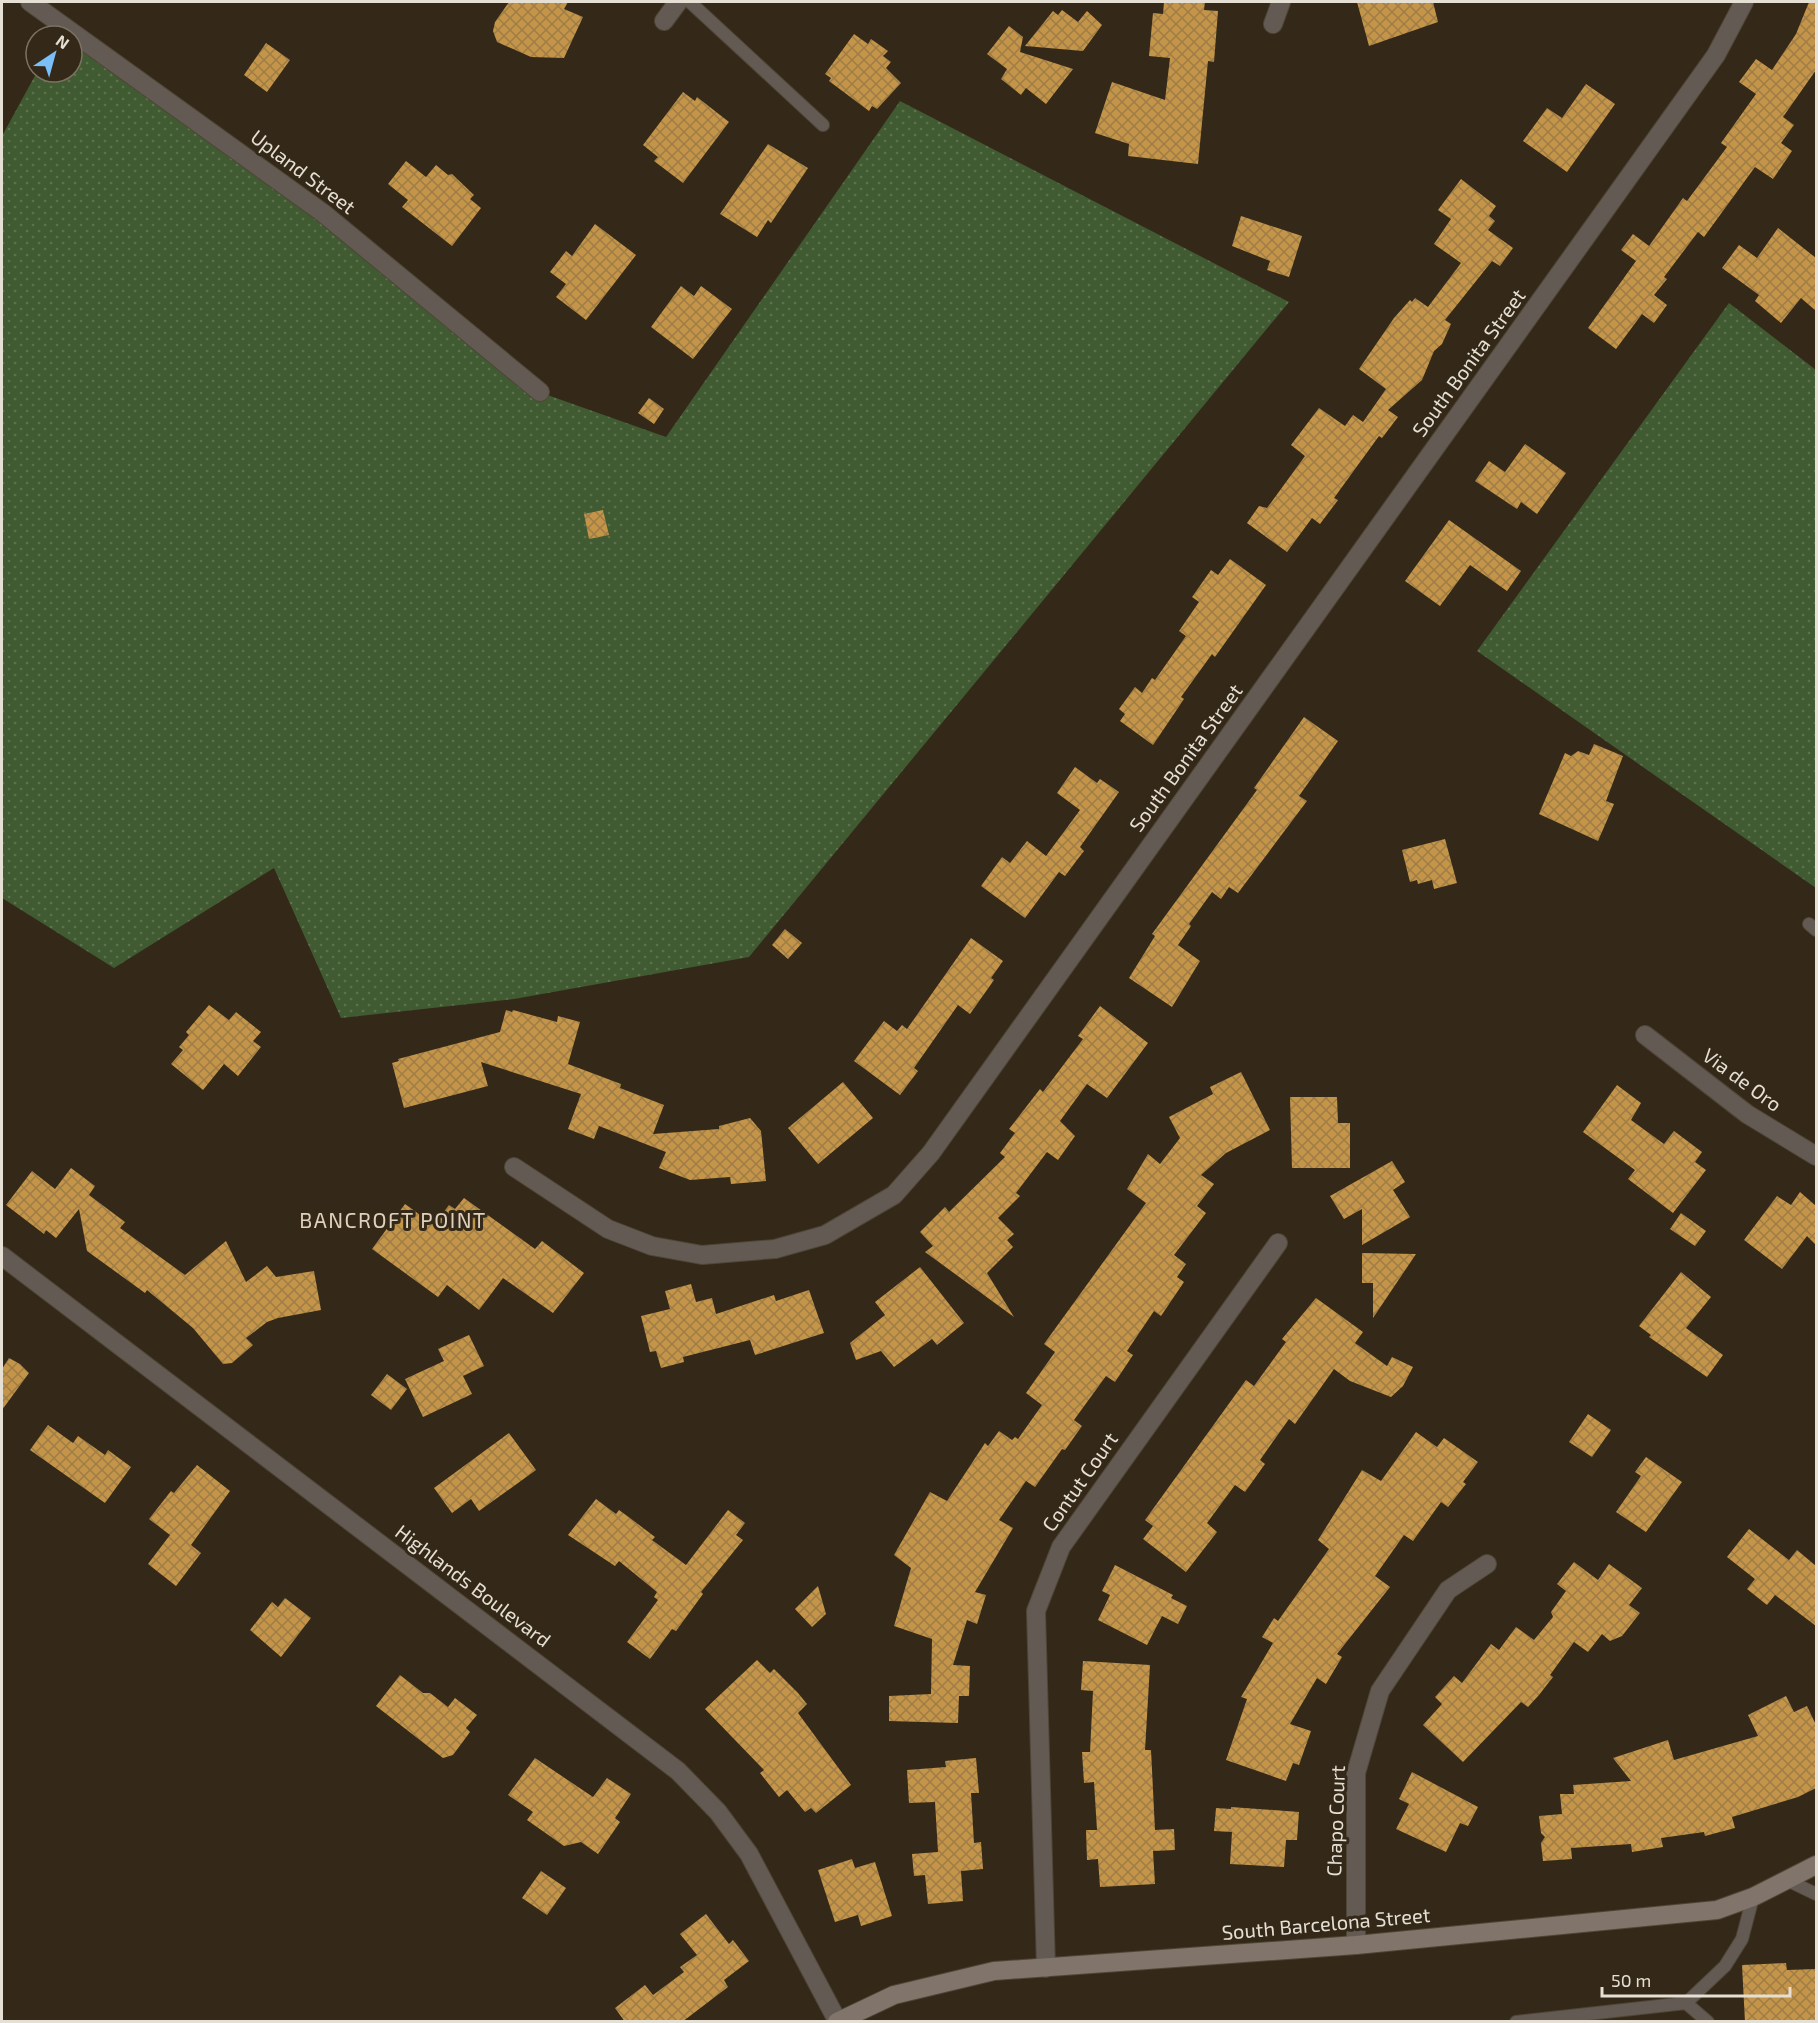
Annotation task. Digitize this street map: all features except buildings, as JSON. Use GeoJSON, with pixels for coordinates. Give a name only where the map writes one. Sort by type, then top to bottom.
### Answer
{"type":"FeatureCollection","features":[{"type":"Feature","properties":{"kind":"main road","name":"South Barcelona Street"},"geometry":{"type":"LineString","coordinates":[[837,2021],[894,1995],[994,1971],[1356,1945],[1717,1910],[1753,1897],[1816,1865]]}},
{"type":"Feature","properties":{"kind":"street","name":"Upland Street"},"geometry":{"type":"LineString","coordinates":[[30,2],[323,213],[540,392]]}},
{"type":"Feature","properties":{"kind":"street"},"geometry":{"type":"LineString","coordinates":[[664,21],[678,2]]}},
{"type":"Feature","properties":{"kind":"street"},"geometry":{"type":"LineString","coordinates":[[1274,24],[1281,2]]}},
{"type":"Feature","properties":{"kind":"street","name":"South Bonita Street"},"geometry":{"type":"LineString","coordinates":[[514,1167],[608,1229],[652,1246],[702,1255],[775,1249],[825,1235],[894,1195],[931,1153],[1702,75],[1721,47],[1744,2]]}},
{"type":"Feature","properties":{"kind":"street","name":"Via de Oro"},"geometry":{"type":"LineString","coordinates":[[1645,1035],[1747,1114],[1816,1156]]}},
{"type":"Feature","properties":{"kind":"street","name":"Contut Court"},"geometry":{"type":"LineString","coordinates":[[1046,1968],[1036,1611],[1061,1547],[1278,1244]]}},
{"type":"Feature","properties":{"kind":"street","name":"Highlands Boulevard"},"geometry":{"type":"LineString","coordinates":[[2,1256],[678,1771],[718,1812],[749,1854],[837,2021]]}},
{"type":"Feature","properties":{"kind":"street","name":"Chapo Court"},"geometry":{"type":"LineString","coordinates":[[1356,1945],[1356,1773],[1380,1690],[1448,1590],[1487,1564]]}},
{"type":"Feature","properties":{"kind":"lane"},"geometry":{"type":"LineString","coordinates":[[690,2],[823,125]]}},
{"type":"Feature","properties":{"kind":"lane"},"geometry":{"type":"LineString","coordinates":[[1787,1880],[1816,1894]]}},
{"type":"Feature","properties":{"kind":"lane"},"geometry":{"type":"LineString","coordinates":[[1516,2022],[1686,2003],[1725,1966],[1742,1939],[1753,1897]]}},
{"type":"Feature","properties":{"kind":"lane"},"geometry":{"type":"LineString","coordinates":[[1686,2003],[1708,2022]]}},
{"type":"Feature","properties":{"kind":"green space"},"geometry":{"type":"Polygon","coordinates":[[[84,34],[539,392],[666,437],[900,101],[1289,302],[749,957],[514,999],[341,1018],[274,868],[114,968],[2,898],[2,136],[30,84],[84,84],[84,34]]]}},
{"type":"Feature","properties":{"kind":"green space"},"geometry":{"type":"Polygon","coordinates":[[[1729,303],[1816,370],[1816,888],[1477,651],[1729,303]]]}},
{"type":"Feature","properties":{"kind":"district","name":"BANCROFT POINT"},"geometry":{"type":"Point","coordinates":[393,1221]}}]}
